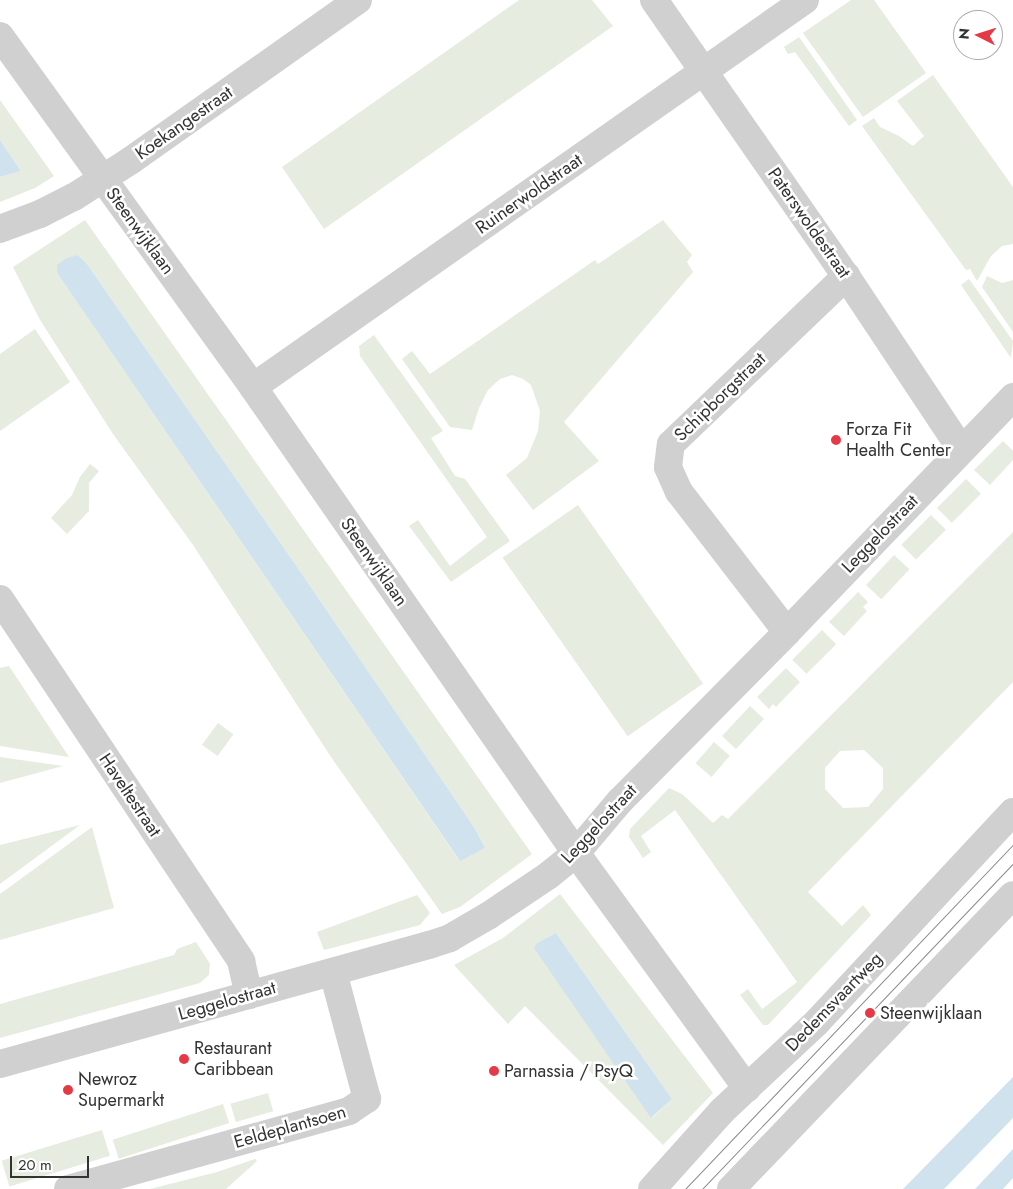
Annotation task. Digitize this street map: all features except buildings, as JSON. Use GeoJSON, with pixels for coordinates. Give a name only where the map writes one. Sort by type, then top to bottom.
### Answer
{"type":"FeatureCollection","features":[{"type":"Feature","properties":{"kind":"street","name":"Koekangestraat"},"geometry":{"type":"LineString","coordinates":[[0,229],[40,214],[74,197],[358,0]]}},
{"type":"Feature","properties":{"kind":"street","name":"Paterswoldestraat"},"geometry":{"type":"LineString","coordinates":[[654,0],[846,276],[961,449]]}},
{"type":"Feature","properties":{"kind":"street","name":"Ruinerwoldstraat"},"geometry":{"type":"LineString","coordinates":[[253,387],[805,0]]}},
{"type":"Feature","properties":{"kind":"street","name":"Steenwijklaan"},"geometry":{"type":"LineString","coordinates":[[0,36],[253,387],[576,853],[747,1088]]}},
{"type":"Feature","properties":{"kind":"street","name":"Schipborgstraat"},"geometry":{"type":"LineString","coordinates":[[787,632],[679,492],[668,467],[671,444],[846,276]]}},
{"type":"Feature","properties":{"kind":"street","name":"Leggelostraat"},"geometry":{"type":"LineString","coordinates":[[0,1064],[450,938],[488,916],[576,853],[620,801],[787,632],[1013,396]]}},
{"type":"Feature","properties":{"kind":"street","name":"Haveltestraat"},"geometry":{"type":"LineString","coordinates":[[0,599],[241,961],[249,995]]}},
{"type":"Feature","properties":{"kind":"street","name":"Dedemsvaartweg"},"geometry":{"type":"LineString","coordinates":[[652,1189],[722,1111],[817,1022],[1013,812]]}},
{"type":"Feature","properties":{"kind":"street"},"geometry":{"type":"LineString","coordinates":[[731,1189],[1013,895]]}},
{"type":"Feature","properties":{"kind":"street","name":"Eeldeplantsoen"},"geometry":{"type":"LineString","coordinates":[[78,1188],[349,1111],[367,1099],[333,972]]}},
{"type":"Feature","properties":{"kind":"shaded area"},"geometry":{"type":"Polygon","coordinates":[[[519,0],[592,0],[613,26],[324,229],[282,167],[519,0]]]}},
{"type":"Feature","properties":{"kind":"shaded area"},"geometry":{"type":"Polygon","coordinates":[[[851,0],[874,0],[926,73],[863,117],[803,33],[851,0]]]}},
{"type":"Feature","properties":{"kind":"shaded area"},"geometry":{"type":"Polygon","coordinates":[[[799,37],[857,120],[849,126],[795,52],[788,54],[784,47],[799,37]]]}},
{"type":"Feature","properties":{"kind":"shaded area"},"geometry":{"type":"Polygon","coordinates":[[[933,75],[1013,187],[1013,244],[1002,246],[991,256],[977,281],[970,269],[966,270],[862,126],[874,118],[880,127],[899,136],[913,146],[924,136],[897,101],[933,75]]]}},
{"type":"Feature","properties":{"kind":"shaded area"},"geometry":{"type":"Polygon","coordinates":[[[0,100],[54,176],[35,188],[0,202],[0,177],[21,171],[0,140],[0,100]]]}},
{"type":"Feature","properties":{"kind":"shaded area"},"geometry":{"type":"Polygon","coordinates":[[[85,220],[532,854],[460,907],[442,914],[333,760],[193,545],[113,434],[40,320],[13,267],[85,220]],[[78,255],[57,273],[459,860],[485,848],[474,827],[304,577],[87,264],[78,255]]]}},
{"type":"Feature","properties":{"kind":"shaded area"},"geometry":{"type":"Polygon","coordinates":[[[663,220],[692,255],[687,262],[693,272],[564,422],[599,461],[533,510],[506,475],[527,458],[538,431],[540,411],[531,385],[523,379],[512,375],[500,379],[488,390],[479,408],[472,430],[450,427],[402,359],[412,351],[430,374],[595,260],[598,264],[663,220]]]}},
{"type":"Feature","properties":{"kind":"shaded area"},"geometry":{"type":"Polygon","coordinates":[[[987,276],[1002,283],[1013,280],[1013,332],[982,287],[987,276]]]}},
{"type":"Feature","properties":{"kind":"shaded area"},"geometry":{"type":"Polygon","coordinates":[[[969,279],[1013,341],[1011,358],[961,285],[969,279]]]}},
{"type":"Feature","properties":{"kind":"shaded area"},"geometry":{"type":"Polygon","coordinates":[[[35,329],[70,382],[0,431],[0,354],[35,329]]]}},
{"type":"Feature","properties":{"kind":"shaded area"},"geometry":{"type":"Polygon","coordinates":[[[374,335],[443,431],[431,438],[455,476],[465,479],[510,541],[451,582],[409,526],[418,520],[450,566],[487,537],[360,356],[359,346],[374,335]]]}},
{"type":"Feature","properties":{"kind":"shaded area"},"geometry":{"type":"Polygon","coordinates":[[[1003,441],[1013,451],[1013,460],[990,485],[974,470],[1003,441]]]}},
{"type":"Feature","properties":{"kind":"shaded area"},"geometry":{"type":"Polygon","coordinates":[[[90,464],[99,471],[89,483],[89,511],[67,534],[51,518],[72,495],[80,477],[90,464]]]}},
{"type":"Feature","properties":{"kind":"shaded area"},"geometry":{"type":"Polygon","coordinates":[[[966,479],[981,494],[952,523],[937,508],[966,479]]]}},
{"type":"Feature","properties":{"kind":"shaded area"},"geometry":{"type":"Polygon","coordinates":[[[578,505],[703,684],[628,736],[503,558],[578,505]]]}},
{"type":"Feature","properties":{"kind":"shaded area"},"geometry":{"type":"Polygon","coordinates":[[[931,515],[946,530],[916,560],[901,545],[931,515]]]}},
{"type":"Feature","properties":{"kind":"shaded area"},"geometry":{"type":"Polygon","coordinates":[[[1013,532],[1013,682],[808,892],[842,926],[863,905],[871,915],[768,1025],[763,1025],[740,995],[748,989],[762,1009],[797,982],[675,810],[641,836],[651,852],[643,858],[629,837],[630,829],[669,788],[682,794],[713,823],[722,815],[728,819],[1013,532]],[[864,750],[840,751],[825,768],[825,789],[843,808],[868,807],[883,789],[883,768],[864,750]]]}},
{"type":"Feature","properties":{"kind":"shaded area"},"geometry":{"type":"Polygon","coordinates":[[[894,555],[909,569],[881,599],[866,585],[894,555]]]}},
{"type":"Feature","properties":{"kind":"shaded area"},"geometry":{"type":"Polygon","coordinates":[[[858,592],[868,602],[863,607],[867,611],[844,636],[829,622],[858,592]]]}},
{"type":"Feature","properties":{"kind":"shaded area"},"geometry":{"type":"Polygon","coordinates":[[[822,630],[836,644],[806,674],[792,660],[822,630]]]}},
{"type":"Feature","properties":{"kind":"shaded area"},"geometry":{"type":"Polygon","coordinates":[[[9,666],[69,757],[0,746],[0,668],[9,666]]]}},
{"type":"Feature","properties":{"kind":"shaded area"},"geometry":{"type":"Polygon","coordinates":[[[786,668],[800,682],[776,707],[773,704],[769,709],[757,697],[786,668]]]}},
{"type":"Feature","properties":{"kind":"shaded area"},"geometry":{"type":"Polygon","coordinates":[[[750,706],[764,719],[736,749],[722,736],[750,706]]]}},
{"type":"Feature","properties":{"kind":"shaded area"},"geometry":{"type":"Polygon","coordinates":[[[218,723],[233,734],[218,756],[202,745],[218,723]]]}},
{"type":"Feature","properties":{"kind":"shaded area"},"geometry":{"type":"Polygon","coordinates":[[[714,742],[730,756],[711,777],[696,763],[714,742]]]}},
{"type":"Feature","properties":{"kind":"shaded area"},"geometry":{"type":"Polygon","coordinates":[[[0,757],[63,766],[0,783],[0,757]]]}},
{"type":"Feature","properties":{"kind":"shaded area"},"geometry":{"type":"Polygon","coordinates":[[[80,825],[0,884],[0,845],[80,825]]]}},
{"type":"Feature","properties":{"kind":"shaded area"},"geometry":{"type":"Polygon","coordinates":[[[92,827],[114,908],[0,940],[0,894],[92,827]]]}},
{"type":"Feature","properties":{"kind":"shaded area"},"geometry":{"type":"Polygon","coordinates":[[[560,894],[713,1093],[663,1145],[525,1006],[508,1024],[454,965],[503,938],[560,894]],[[556,933],[537,943],[652,1118],[672,1099],[556,933]]]}},
{"type":"Feature","properties":{"kind":"shaded area"},"geometry":{"type":"Polygon","coordinates":[[[417,895],[430,913],[420,925],[324,950],[317,932],[417,895]]]}},
{"type":"Feature","properties":{"kind":"shaded area"},"geometry":{"type":"Polygon","coordinates":[[[196,942],[210,964],[209,975],[200,983],[0,1038],[0,1004],[174,955],[177,949],[196,942]]]}},
{"type":"Feature","properties":{"kind":"shaded area"},"geometry":{"type":"Polygon","coordinates":[[[268,1093],[273,1111],[236,1122],[231,1104],[268,1093]]]}},
{"type":"Feature","properties":{"kind":"shaded area"},"geometry":{"type":"Polygon","coordinates":[[[223,1104],[229,1123],[119,1159],[113,1140],[223,1104]]]}},
{"type":"Feature","properties":{"kind":"shaded area"},"geometry":{"type":"Polygon","coordinates":[[[102,1130],[110,1156],[9,1187],[2,1161],[102,1130]]]}},
{"type":"Feature","properties":{"kind":"shaded area"},"geometry":{"type":"Polygon","coordinates":[[[255,1159],[257,1161],[226,1189],[150,1189],[217,1172],[255,1159]]]}},
{"type":"Feature","properties":{"kind":"water"},"geometry":{"type":"Polygon","coordinates":[[[0,140],[21,171],[0,177],[0,140]]]}},
{"type":"Feature","properties":{"kind":"water"},"geometry":{"type":"Polygon","coordinates":[[[78,255],[87,264],[304,577],[474,827],[485,848],[460,861],[57,273],[57,265],[67,258],[78,255]]]}},
{"type":"Feature","properties":{"kind":"water"},"geometry":{"type":"Polygon","coordinates":[[[556,933],[672,1099],[651,1118],[534,948],[537,943],[556,933]]]}},
{"type":"Feature","properties":{"kind":"water"},"geometry":{"type":"Polygon","coordinates":[[[1013,1077],[1013,1118],[944,1189],[903,1189],[1013,1077]]]}},
{"type":"Feature","properties":{"kind":"water"},"geometry":{"type":"Polygon","coordinates":[[[1013,1149],[1013,1178],[1003,1189],[975,1189],[1013,1149]]]}},
{"type":"Feature","properties":{"kind":"tram line"},"geometry":{"type":"LineString","coordinates":[[685,1189],[1013,845]]}},
{"type":"Feature","properties":{"kind":"tram line"},"geometry":{"type":"LineString","coordinates":[[702,1189],[1013,864]]}},
{"type":"Feature","properties":{"kind":"place","name":"Forza Fit Health Center"},"geometry":{"type":"Point","coordinates":[836,440]}},
{"type":"Feature","properties":{"kind":"place","name":"Steenwijklaan"},"geometry":{"type":"Point","coordinates":[870,1013]}},
{"type":"Feature","properties":{"kind":"place","name":"Restaurant Caribbean"},"geometry":{"type":"Point","coordinates":[184,1059]}},
{"type":"Feature","properties":{"kind":"place","name":"Parnassia / PsyQ"},"geometry":{"type":"Point","coordinates":[494,1071]}},
{"type":"Feature","properties":{"kind":"place","name":"Newroz Supermarkt"},"geometry":{"type":"Point","coordinates":[68,1090]}}]}
